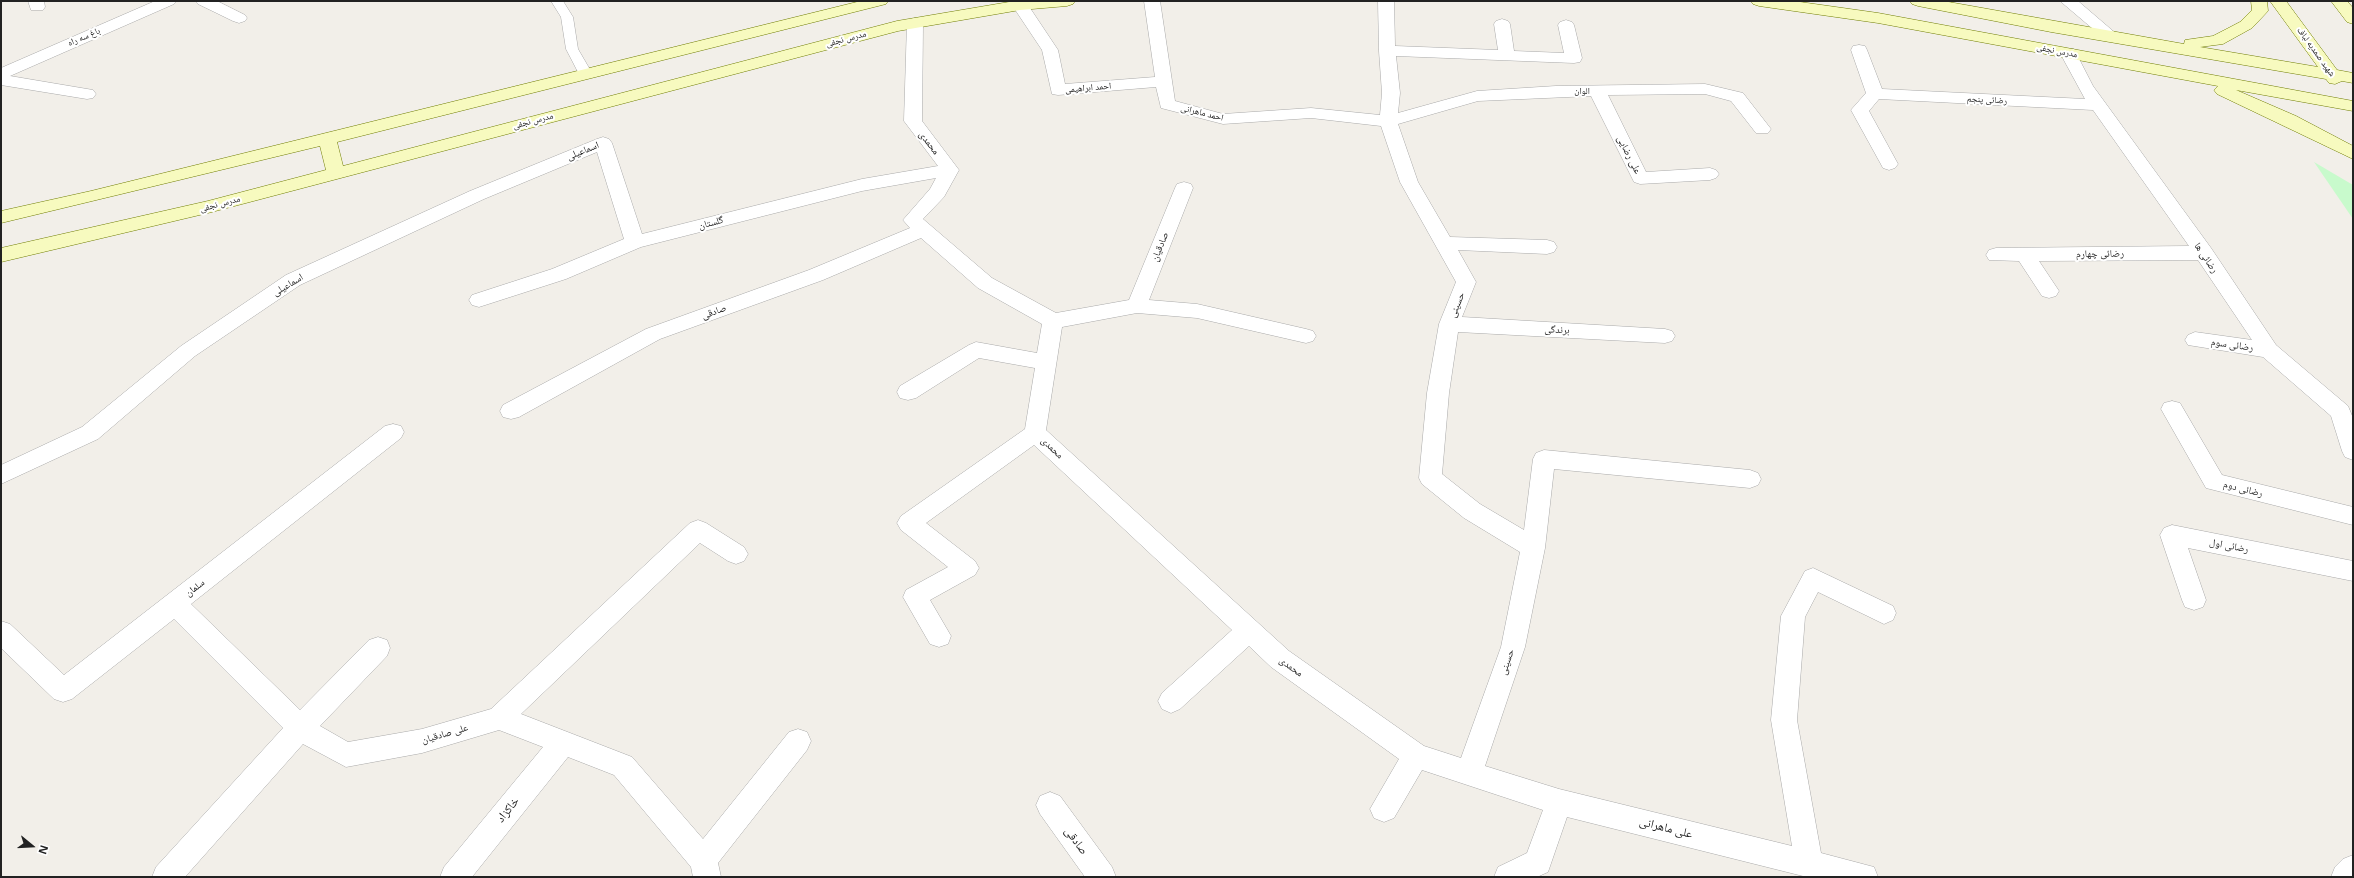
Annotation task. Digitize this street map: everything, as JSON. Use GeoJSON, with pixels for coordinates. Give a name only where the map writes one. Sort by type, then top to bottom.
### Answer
{"type":"FeatureCollection","features":[{"type":"Feature","properties":{"kind":"main road"},"geometry":{"type":"LineString","coordinates":[[1,217],[91,197],[327,137],[880,1]]}},
{"type":"Feature","properties":{"kind":"main road","name":"مدرس نجفی"},"geometry":{"type":"LineString","coordinates":[[1,256],[155,220],[897,26],[1020,5],[1068,1]]}},
{"type":"Feature","properties":{"kind":"main road","name":"مدرس نجفی"},"geometry":{"type":"LineString","coordinates":[[1759,1],[1878,18],[2353,105]]}},
{"type":"Feature","properties":{"kind":"main road"},"geometry":{"type":"LineString","coordinates":[[1918,1],[2112,37],[2331,73],[2353,78]]}},
{"type":"Feature","properties":{"kind":"main road"},"geometry":{"type":"LineString","coordinates":[[2163,46],[2217,41],[2246,26],[2260,11],[2259,1]]}},
{"type":"Feature","properties":{"kind":"main road","name":"شهید صمدیه لباف"},"geometry":{"type":"LineString","coordinates":[[2278,1],[2353,105]]}},
{"type":"Feature","properties":{"kind":"main road"},"geometry":{"type":"LineString","coordinates":[[2189,76],[2290,120],[2353,153]]}},
{"type":"Feature","properties":{"kind":"main road"},"geometry":{"type":"LineString","coordinates":[[327,137],[336,173]]}},
{"type":"Feature","properties":{"kind":"street","name":"باغ سه راه"},"geometry":{"type":"LineString","coordinates":[[1,74],[168,1]]}},
{"type":"Feature","properties":{"kind":"street"},"geometry":{"type":"LineString","coordinates":[[204,1],[239,18]]}},
{"type":"Feature","properties":{"kind":"street","name":"احمد ماهرانی"},"geometry":{"type":"LineString","coordinates":[[1152,1],[1167,104],[1223,119],[1311,113],[1388,121]]}},
{"type":"Feature","properties":{"kind":"street","name":"حسینی"},"geometry":{"type":"LineString","coordinates":[[1386,1],[1387,51],[1391,93],[1388,121],[1409,182],[1466,282],[1450,324],[1438,392],[1430,478],[1472,511],[1533,548]]}},
{"type":"Feature","properties":{"kind":"street"},"geometry":{"type":"LineString","coordinates":[[2068,1],[2112,37]]}},
{"type":"Feature","properties":{"kind":"street","name":"احمد ابراهیمی"},"geometry":{"type":"LineString","coordinates":[[1020,5],[1050,50],[1058,90],[1164,81]]}},
{"type":"Feature","properties":{"kind":"street","name":"محمدی"},"geometry":{"type":"LineString","coordinates":[[915,23],[913,121],[950,170]]}},
{"type":"Feature","properties":{"kind":"street"},"geometry":{"type":"LineString","coordinates":[[1502,24],[1508,56]]}},
{"type":"Feature","properties":{"kind":"street"},"geometry":{"type":"LineString","coordinates":[[1387,51],[1574,58],[1566,26]]}},
{"type":"Feature","properties":{"kind":"street"},"geometry":{"type":"LineString","coordinates":[[1859,50],[1875,94],[1860,110],[1889,164]]}},
{"type":"Feature","properties":{"kind":"street","name":"رضائی ها"},"geometry":{"type":"LineString","coordinates":[[2068,53],[2085,87],[2204,253],[2269,350],[2340,412],[2353,451]]}},
{"type":"Feature","properties":{"kind":"street"},"geometry":{"type":"LineString","coordinates":[[1,80],[87,94]]}},
{"type":"Feature","properties":{"kind":"street","name":"الوان"},"geometry":{"type":"LineString","coordinates":[[1388,121],[1477,96],[1597,91],[1704,89],[1737,97],[1762,129]]}},
{"type":"Feature","properties":{"kind":"street","name":"علی رضایی"},"geometry":{"type":"LineString","coordinates":[[1597,91],[1640,178],[1710,174]]}},
{"type":"Feature","properties":{"kind":"street","name":"رضائی پنجم"},"geometry":{"type":"LineString","coordinates":[[1875,94],[2098,105]]}},
{"type":"Feature","properties":{"kind":"street","name":"اسماعیلی"},"geometry":{"type":"LineString","coordinates":[[1,475],[90,433],[188,351],[293,280],[477,195],[603,143],[635,242]]}},
{"type":"Feature","properties":{"kind":"street"},"geometry":{"type":"LineString","coordinates":[[950,170],[937,193],[912,220],[985,282],[1053,321],[1137,306],[1197,311],[1306,336]]}},
{"type":"Feature","properties":{"kind":"street","name":"گلستان"},"geometry":{"type":"LineString","coordinates":[[479,300],[559,274],[635,242],[862,185],[950,170]]}},
{"type":"Feature","properties":{"kind":"street","name":"صادقیان"},"geometry":{"type":"LineString","coordinates":[[1137,306],[1184,188]]}},
{"type":"Feature","properties":{"kind":"street","name":"صادقی"},"geometry":{"type":"LineString","coordinates":[[511,411],[653,334],[816,275],[924,230]]}},
{"type":"Feature","properties":{"kind":"street"},"geometry":{"type":"LineString","coordinates":[[1443,243],[1547,247]]}},
{"type":"Feature","properties":{"kind":"street","name":"رضائی چهارم"},"geometry":{"type":"LineString","coordinates":[[1996,255],[2204,253]]}},
{"type":"Feature","properties":{"kind":"street"},"geometry":{"type":"LineString","coordinates":[[2026,255],[2049,291]]}},
{"type":"Feature","properties":{"kind":"street","name":"محمدی"},"geometry":{"type":"LineString","coordinates":[[1053,321],[1035,432],[1280,659],[1416,756],[1469,773]]}},
{"type":"Feature","properties":{"kind":"street","name":"برندگی"},"geometry":{"type":"LineString","coordinates":[[1450,324],[1665,336]]}},
{"type":"Feature","properties":{"kind":"street","name":"رضائی سوم"},"geometry":{"type":"LineString","coordinates":[[2195,340],[2269,350]]}},
{"type":"Feature","properties":{"kind":"street"},"geometry":{"type":"LineString","coordinates":[[908,392],[976,350],[1046,362]]}},
{"type":"Feature","properties":{"kind":"street","name":"رضائی دوم"},"geometry":{"type":"LineString","coordinates":[[2172,409],[2214,482],[2353,516]]}},
{"type":"Feature","properties":{"kind":"street","name":"سلمان"},"geometry":{"type":"LineString","coordinates":[[1,632],[64,691],[394,432]]}},
{"type":"Feature","properties":{"kind":"street"},"geometry":{"type":"LineString","coordinates":[[939,636],[914,597],[967,568],[909,523],[1035,432]]}},
{"type":"Feature","properties":{"kind":"street","name":"حسینی"},"geometry":{"type":"LineString","coordinates":[[1469,773],[1513,647],[1533,548],[1544,459],[1750,479]]}},
{"type":"Feature","properties":{"kind":"street"},"geometry":{"type":"LineString","coordinates":[[736,554],[698,530],[499,718],[623,766],[705,868],[798,741]]}},
{"type":"Feature","properties":{"kind":"street","name":"رضائی اول"},"geometry":{"type":"LineString","coordinates":[[2194,600],[2172,535],[2353,571]]}},
{"type":"Feature","properties":{"kind":"street"},"geometry":{"type":"LineString","coordinates":[[1809,864],[1784,720],[1793,616],[1812,578],[1884,612]]}},
{"type":"Feature","properties":{"kind":"street","name":"علی صادقیان"},"geometry":{"type":"LineString","coordinates":[[175,604],[300,728],[346,755],[422,741],[499,718]]}},
{"type":"Feature","properties":{"kind":"street"},"geometry":{"type":"LineString","coordinates":[[1171,701],[1249,630]]}},
{"type":"Feature","properties":{"kind":"street"},"geometry":{"type":"LineString","coordinates":[[166,877],[300,728],[378,648]]}},
{"type":"Feature","properties":{"kind":"street","name":"خاکزاد"},"geometry":{"type":"LineString","coordinates":[[454,877],[563,743]]}},
{"type":"Feature","properties":{"kind":"street"},"geometry":{"type":"LineString","coordinates":[[1384,809],[1416,756]]}},
{"type":"Feature","properties":{"kind":"street","name":"علی ماهرانی"},"geometry":{"type":"LineString","coordinates":[[1469,773],[1559,802],[1864,877]]}},
{"type":"Feature","properties":{"kind":"street"},"geometry":{"type":"LineString","coordinates":[[1508,877],[1538,862],[1559,802]]}},
{"type":"Feature","properties":{"kind":"street","name":"صادقی"},"geometry":{"type":"LineString","coordinates":[[1050,806],[1102,877]]}},
{"type":"Feature","properties":{"kind":"street"},"geometry":{"type":"LineString","coordinates":[[2345,877],[2353,869]]}},
{"type":"Feature","properties":{"kind":"lane"},"geometry":{"type":"LineString","coordinates":[[557,1],[566,16],[572,48],[585,73]]}},
{"type":"Feature","properties":{"kind":"green space"},"geometry":{"type":"Polygon","coordinates":[[[2314,162],[2353,185],[2353,219],[2314,162]]]}}]}
